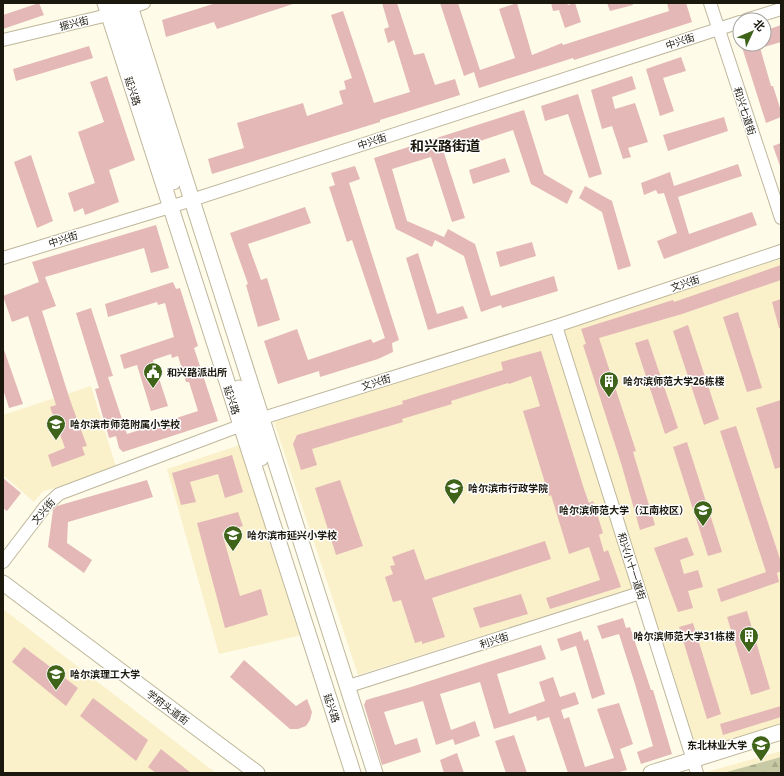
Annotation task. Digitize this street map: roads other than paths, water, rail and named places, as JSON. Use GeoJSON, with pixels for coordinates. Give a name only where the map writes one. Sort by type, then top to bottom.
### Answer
{"type":"FeatureCollection","features":[{"type":"Feature","properties":{"kind":"main road","name":"延兴路"},"geometry":{"type":"LineString","coordinates":[[122,6],[180,203],[250,422],[353,773]]}},
{"type":"Feature","properties":{"kind":"main road","name":"延兴路"},"geometry":{"type":"LineString","coordinates":[[122,6],[180,203],[250,422],[348,686],[375,773]]}},
{"type":"Feature","properties":{"kind":"main road"},"geometry":{"type":"LineString","coordinates":[[250,422],[363,773]]}},
{"type":"Feature","properties":{"kind":"main road","name":"学府头道街"},"geometry":{"type":"LineString","coordinates":[[3,583],[257,773]]}},
{"type":"Feature","properties":{"kind":"main road","name":"学府头道街"},"geometry":{"type":"LineString","coordinates":[[3,592],[242,773]]}},
{"type":"Feature","properties":{"kind":"main road"},"geometry":{"type":"LineString","coordinates":[[692,769],[781,732]]}},
{"type":"Feature","properties":{"kind":"main road"},"geometry":{"type":"LineString","coordinates":[[651,773],[692,769],[781,741]]}},
{"type":"Feature","properties":{"kind":"street","name":"和兴七道街"},"geometry":{"type":"LineString","coordinates":[[710,3],[781,218]]}},
{"type":"Feature","properties":{"kind":"street","name":"振兴街"},"geometry":{"type":"LineString","coordinates":[[3,40],[122,6]]}},
{"type":"Feature","properties":{"kind":"street"},"geometry":{"type":"LineString","coordinates":[[771,12],[781,9]]}},
{"type":"Feature","properties":{"kind":"street","name":"中兴街"},"geometry":{"type":"LineString","coordinates":[[3,258],[180,203],[732,25]]}},
{"type":"Feature","properties":{"kind":"street","name":"文兴街"},"geometry":{"type":"LineString","coordinates":[[3,562],[45,507],[59,494],[250,422],[556,326],[781,251]]}},
{"type":"Feature","properties":{"kind":"street","name":"和兴小十一道街"},"geometry":{"type":"LineString","coordinates":[[556,326],[640,593],[692,769]]}},
{"type":"Feature","properties":{"kind":"street","name":"利兴街"},"geometry":{"type":"LineString","coordinates":[[348,686],[640,593]]}},
{"type":"Feature","properties":{"kind":"place","name":"和兴路派出所"},"geometry":{"type":"Point","coordinates":[153,389]}},
{"type":"Feature","properties":{"kind":"place","name":"哈尔滨师范大学26栋楼"},"geometry":{"type":"Point","coordinates":[609,398]}},
{"type":"Feature","properties":{"kind":"place","name":"哈尔滨市师范附属小学校"},"geometry":{"type":"Point","coordinates":[56,441]}},
{"type":"Feature","properties":{"kind":"place","name":"哈尔滨市行政学院"},"geometry":{"type":"Point","coordinates":[454,505]}},
{"type":"Feature","properties":{"kind":"place","name":"哈尔滨师范大学（江南校区）"},"geometry":{"type":"Point","coordinates":[703,527]}},
{"type":"Feature","properties":{"kind":"place","name":"哈尔滨市延兴小学校"},"geometry":{"type":"Point","coordinates":[233,552]}},
{"type":"Feature","properties":{"kind":"place","name":"哈尔滨师范大学31栋楼"},"geometry":{"type":"Point","coordinates":[749,653]}},
{"type":"Feature","properties":{"kind":"place","name":"哈尔滨理工大学"},"geometry":{"type":"Point","coordinates":[56,691]}},
{"type":"Feature","properties":{"kind":"place","name":"东北林业大学"},"geometry":{"type":"Point","coordinates":[761,762]}},
{"type":"Feature","properties":{"kind":"district","name":"和兴路街道"},"geometry":{"type":"Point","coordinates":[445,145]}}]}
